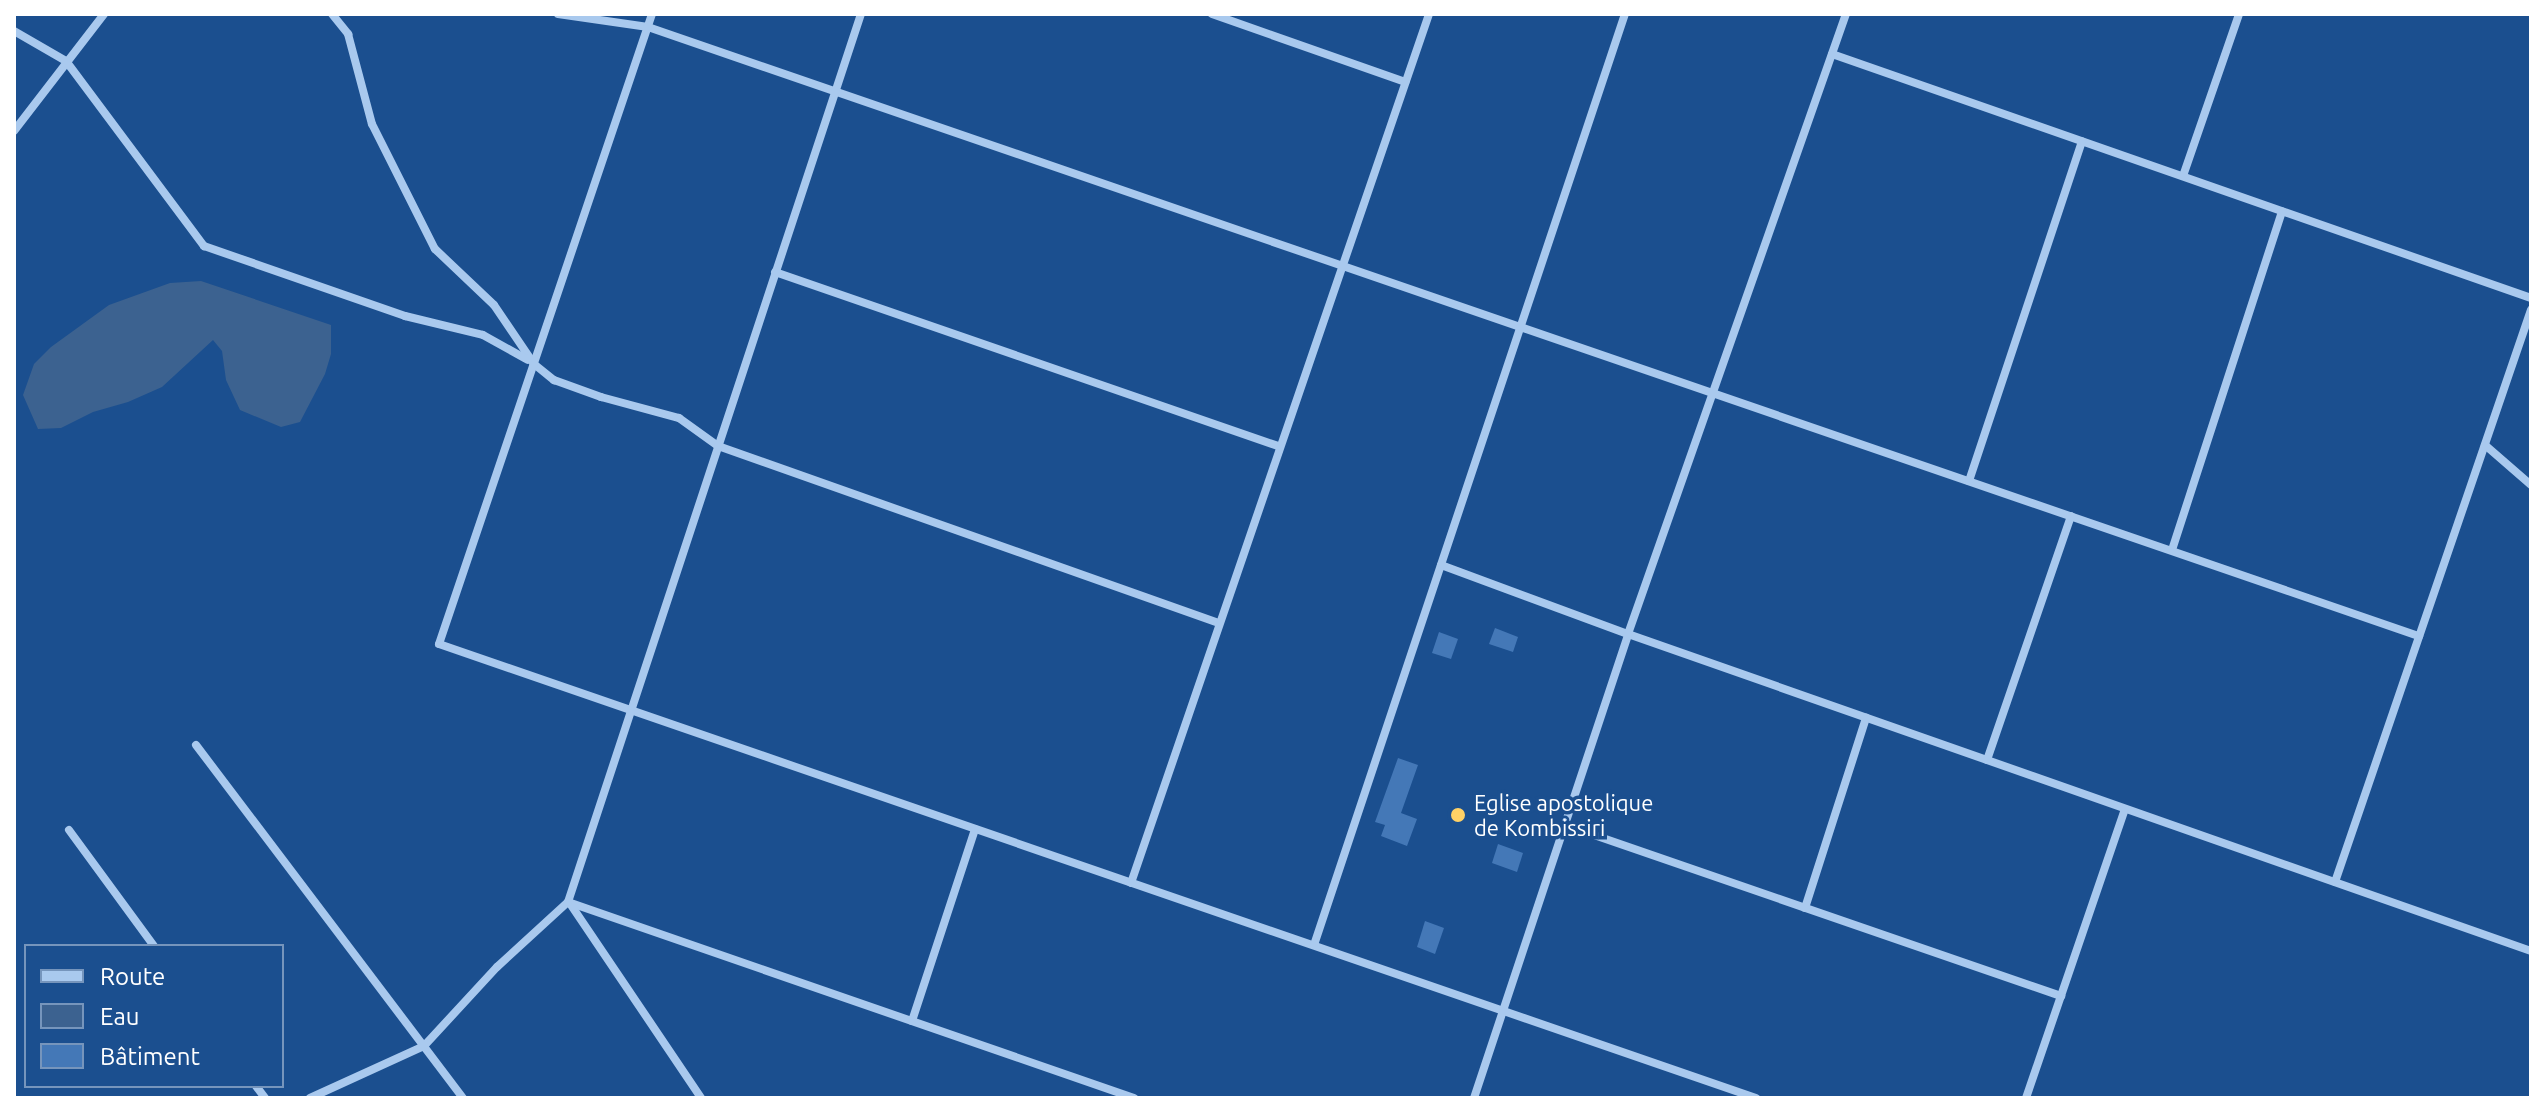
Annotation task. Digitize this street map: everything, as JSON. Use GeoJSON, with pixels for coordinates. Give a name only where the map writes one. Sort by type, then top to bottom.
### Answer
{"type":"FeatureCollection","features":[{"type":"Feature","properties":{"kind":"street"},"geometry":{"type":"LineString","coordinates":[[14,131],[104,14]]}},
{"type":"Feature","properties":{"kind":"street"},"geometry":{"type":"LineString","coordinates":[[332,14],[348,34],[372,124],[435,249],[494,305],[534,364]]}},
{"type":"Feature","properties":{"kind":"street"},"geometry":{"type":"LineString","coordinates":[[558,14],[648,27],[2419,636]]}},
{"type":"Feature","properties":{"kind":"street"},"geometry":{"type":"LineString","coordinates":[[652,14],[439,644],[1756,1098]]}},
{"type":"Feature","properties":{"kind":"street"},"geometry":{"type":"LineString","coordinates":[[310,1098],[424,1046],[497,967],[522,948],[568,902],[861,14]]}},
{"type":"Feature","properties":{"kind":"street"},"geometry":{"type":"LineString","coordinates":[[1212,14],[1405,82]]}},
{"type":"Feature","properties":{"kind":"street"},"geometry":{"type":"LineString","coordinates":[[1131,883],[1340,264],[1429,14]]}},
{"type":"Feature","properties":{"kind":"street"},"geometry":{"type":"LineString","coordinates":[[1314,945],[1625,14]]}},
{"type":"Feature","properties":{"kind":"street"},"geometry":{"type":"LineString","coordinates":[[1474,1098],[1628,634],[1846,14]]}},
{"type":"Feature","properties":{"kind":"street"},"geometry":{"type":"LineString","coordinates":[[2183,176],[2239,14]]}},
{"type":"Feature","properties":{"kind":"street"},"geometry":{"type":"LineString","coordinates":[[14,31],[66,61],[204,246],[405,316],[483,335],[534,364],[554,380],[601,397],[679,418],[718,446],[1219,623]]}},
{"type":"Feature","properties":{"kind":"street"},"geometry":{"type":"LineString","coordinates":[[1832,54],[2531,298]]}},
{"type":"Feature","properties":{"kind":"street"},"geometry":{"type":"LineString","coordinates":[[1969,481],[2082,141]]}},
{"type":"Feature","properties":{"kind":"street"},"geometry":{"type":"LineString","coordinates":[[2172,550],[2282,211]]}},
{"type":"Feature","properties":{"kind":"street"},"geometry":{"type":"LineString","coordinates":[[775,272],[1278,446]]}},
{"type":"Feature","properties":{"kind":"street"},"geometry":{"type":"LineString","coordinates":[[2335,882],[2531,310]]}},
{"type":"Feature","properties":{"kind":"street"},"geometry":{"type":"LineString","coordinates":[[2485,445],[2531,485]]}},
{"type":"Feature","properties":{"kind":"street"},"geometry":{"type":"LineString","coordinates":[[1987,760],[2071,516]]}},
{"type":"Feature","properties":{"kind":"street"},"geometry":{"type":"LineString","coordinates":[[1441,565],[1628,634],[2531,951]]}},
{"type":"Feature","properties":{"kind":"street"},"geometry":{"type":"LineString","coordinates":[[1805,908],[1866,718]]}},
{"type":"Feature","properties":{"kind":"street"},"geometry":{"type":"LineString","coordinates":[[196,745],[463,1098]]}},
{"type":"Feature","properties":{"kind":"street"},"geometry":{"type":"LineString","coordinates":[[2026,1098],[2125,809]]}},
{"type":"Feature","properties":{"kind":"street"},"geometry":{"type":"LineString","coordinates":[[1565,825],[2061,996]]}},
{"type":"Feature","properties":{"kind":"street"},"geometry":{"type":"LineString","coordinates":[[912,1021],[975,829]]}},
{"type":"Feature","properties":{"kind":"street"},"geometry":{"type":"LineString","coordinates":[[69,830],[153,944]]}},
{"type":"Feature","properties":{"kind":"street"},"geometry":{"type":"LineString","coordinates":[[568,902],[1134,1098]]}},
{"type":"Feature","properties":{"kind":"street"},"geometry":{"type":"LineString","coordinates":[[568,902],[701,1098]]}},
{"type":"Feature","properties":{"kind":"water"},"geometry":{"type":"Polygon","coordinates":[[[201,281],[331,325],[331,354],[325,374],[300,422],[281,427],[240,410],[226,380],[222,351],[213,340],[162,387],[128,402],[93,412],[61,428],[38,429],[23,395],[34,364],[51,347],[109,305],[170,283],[201,281]]]}},
{"type":"Feature","properties":{"kind":"building"},"geometry":{"type":"Polygon","coordinates":[[[1495,628],[1518,637],[1513,652],[1489,644],[1495,628]]]}},
{"type":"Feature","properties":{"kind":"building"},"geometry":{"type":"Polygon","coordinates":[[[1439,632],[1458,639],[1451,659],[1432,653],[1439,632]]]}},
{"type":"Feature","properties":{"kind":"building"},"geometry":{"type":"Polygon","coordinates":[[[1398,758],[1418,765],[1401,813],[1417,819],[1407,846],[1381,836],[1385,825],[1375,822],[1398,758]]]}},
{"type":"Feature","properties":{"kind":"building"},"geometry":{"type":"Polygon","coordinates":[[[1498,844],[1523,853],[1517,872],[1492,863],[1498,844]]]}},
{"type":"Feature","properties":{"kind":"building"},"geometry":{"type":"Polygon","coordinates":[[[1425,921],[1444,928],[1435,954],[1417,947],[1425,921]]]}},
{"type":"Feature","properties":{"kind":"place","name":"Eglise apostolique de Kombissiri"},"geometry":{"type":"Point","coordinates":[1458,815]}}]}
